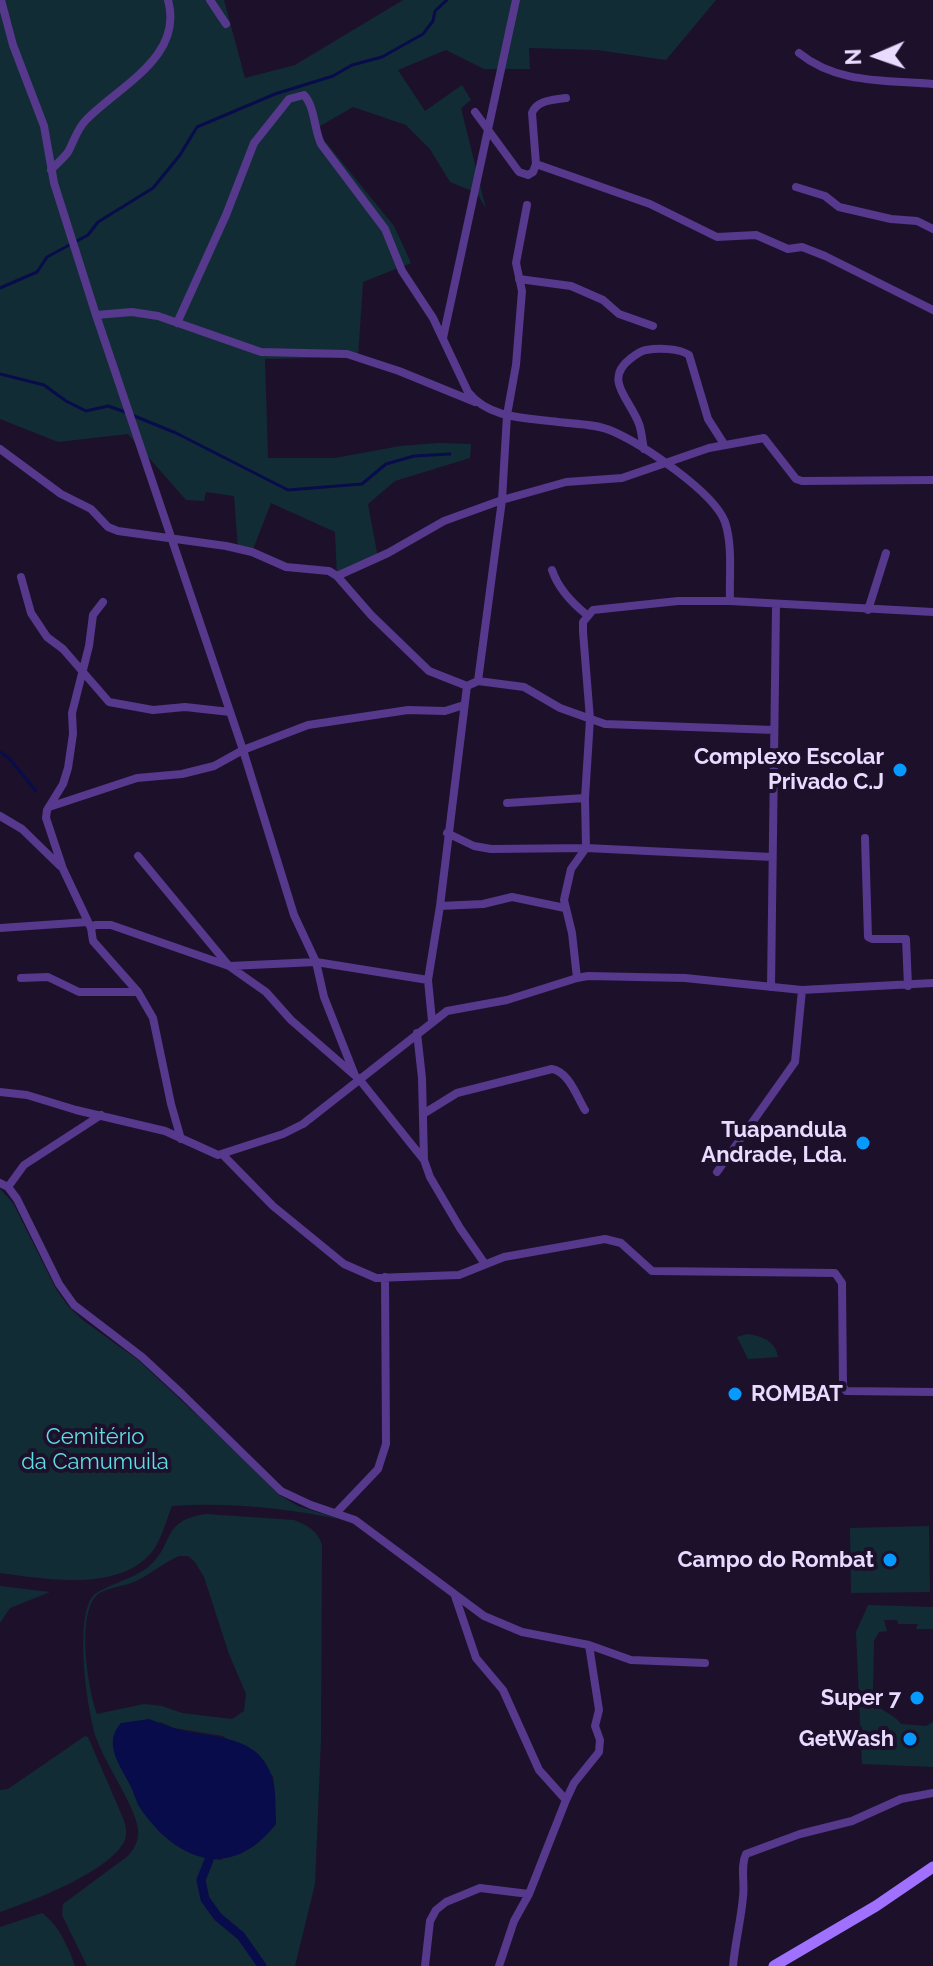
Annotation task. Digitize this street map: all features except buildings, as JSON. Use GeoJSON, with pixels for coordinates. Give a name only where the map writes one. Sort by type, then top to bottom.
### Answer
{"type":"FeatureCollection","features":[{"type":"Feature","properties":{"kind":"main road"},"geometry":{"type":"LineString","coordinates":[[774,1966],[876,1906],[933,1867]]}},
{"type":"Feature","properties":{"kind":"street"},"geometry":{"type":"LineString","coordinates":[[1,0],[13,45],[44,126],[51,170],[96,315],[243,750],[294,915],[316,962],[324,997],[356,1076]]}},
{"type":"Feature","properties":{"kind":"street"},"geometry":{"type":"LineString","coordinates":[[51,170],[67,152],[85,121],[159,54],[171,25],[168,0]]}},
{"type":"Feature","properties":{"kind":"street"},"geometry":{"type":"LineString","coordinates":[[210,0],[226,24]]}},
{"type":"Feature","properties":{"kind":"street"},"geometry":{"type":"LineString","coordinates":[[443,338],[516,0]]}},
{"type":"Feature","properties":{"kind":"street"},"geometry":{"type":"LineString","coordinates":[[799,53],[812,63],[849,77],[933,84]]}},
{"type":"Feature","properties":{"kind":"street"},"geometry":{"type":"LineString","coordinates":[[177,323],[226,215],[254,143],[289,99],[304,95],[310,102],[314,130],[321,144],[385,229],[402,271],[433,318],[468,392],[476,402]]}},
{"type":"Feature","properties":{"kind":"street"},"geometry":{"type":"LineString","coordinates":[[475,112],[519,172],[528,175],[536,164],[534,108],[540,103],[566,98]]}},
{"type":"Feature","properties":{"kind":"street"},"geometry":{"type":"LineString","coordinates":[[536,164],[650,204],[717,237],[756,235],[788,249],[802,247],[813,251],[933,310]]}},
{"type":"Feature","properties":{"kind":"street"},"geometry":{"type":"LineString","coordinates":[[796,187],[825,196],[839,207],[891,219],[917,221],[933,229]]}},
{"type":"Feature","properties":{"kind":"street"},"geometry":{"type":"LineString","coordinates":[[478,681],[502,500],[507,415],[516,365],[522,291],[516,263],[527,205]]}},
{"type":"Feature","properties":{"kind":"street"},"geometry":{"type":"LineString","coordinates":[[519,279],[571,286],[603,300],[619,314],[653,326]]}},
{"type":"Feature","properties":{"kind":"street"},"geometry":{"type":"LineString","coordinates":[[96,315],[132,312],[158,316],[261,352],[347,354],[399,371],[507,415],[611,431],[668,462],[716,508],[724,521],[728,540],[730,601]]}},
{"type":"Feature","properties":{"kind":"street"},"geometry":{"type":"LineString","coordinates":[[644,449],[639,424],[619,384],[617,372],[637,354],[649,349],[681,351],[689,355],[708,419],[724,444]]}},
{"type":"Feature","properties":{"kind":"street"},"geometry":{"type":"LineString","coordinates":[[337,576],[388,553],[444,521],[502,500],[566,482],[622,478],[724,444],[764,438],[796,479],[802,481],[933,480]]}},
{"type":"Feature","properties":{"kind":"street"},"geometry":{"type":"LineString","coordinates":[[0,449],[61,494],[91,509],[108,527],[118,531],[238,549],[270,558],[286,567],[329,571],[429,671],[467,686],[478,681],[524,687],[560,708],[605,724],[774,730]]}},
{"type":"Feature","properties":{"kind":"street"},"geometry":{"type":"LineString","coordinates":[[868,610],[886,553]]}},
{"type":"Feature","properties":{"kind":"street"},"geometry":{"type":"LineString","coordinates":[[552,570],[555,579],[575,605],[587,615]]}},
{"type":"Feature","properties":{"kind":"street"},"geometry":{"type":"LineString","coordinates":[[21,577],[31,613],[47,637],[63,649],[109,702],[153,710],[185,707],[230,712]]}},
{"type":"Feature","properties":{"kind":"street"},"geometry":{"type":"LineString","coordinates":[[577,978],[572,933],[564,900],[571,869],[586,848],[585,798],[590,719],[583,632],[587,615],[593,610],[678,601],[933,612]]}},
{"type":"Feature","properties":{"kind":"street"},"geometry":{"type":"LineString","coordinates":[[103,602],[93,615],[72,713],[73,734],[68,768],[63,784],[48,807],[48,826],[93,941],[147,1005],[158,1034],[181,1139]]}},
{"type":"Feature","properties":{"kind":"street"},"geometry":{"type":"LineString","coordinates":[[771,987],[776,606]]}},
{"type":"Feature","properties":{"kind":"street"},"geometry":{"type":"LineString","coordinates":[[432,1021],[428,980],[467,686]]}},
{"type":"Feature","properties":{"kind":"street"},"geometry":{"type":"LineString","coordinates":[[48,807],[137,778],[199,771],[308,725],[408,710],[445,711],[464,705]]}},
{"type":"Feature","properties":{"kind":"street"},"geometry":{"type":"LineString","coordinates":[[507,803],[585,798]]}},
{"type":"Feature","properties":{"kind":"street"},"geometry":{"type":"LineString","coordinates":[[0,816],[22,829],[63,869]]}},
{"type":"Feature","properties":{"kind":"street"},"geometry":{"type":"LineString","coordinates":[[447,833],[482,848],[586,848],[772,857]]}},
{"type":"Feature","properties":{"kind":"street"},"geometry":{"type":"LineString","coordinates":[[865,838],[868,937],[906,939],[908,986]]}},
{"type":"Feature","properties":{"kind":"street"},"geometry":{"type":"LineString","coordinates":[[138,856],[229,966],[266,992],[291,1020],[356,1076],[424,1160]]}},
{"type":"Feature","properties":{"kind":"street"},"geometry":{"type":"LineString","coordinates":[[440,906],[483,904],[512,897],[565,908]]}},
{"type":"Feature","properties":{"kind":"street"},"geometry":{"type":"LineString","coordinates":[[0,928],[111,925],[229,966],[316,962],[428,980]]}},
{"type":"Feature","properties":{"kind":"street"},"geometry":{"type":"LineString","coordinates":[[21,978],[48,977],[79,992],[138,992]]}},
{"type":"Feature","properties":{"kind":"street"},"geometry":{"type":"LineString","coordinates":[[0,1092],[27,1095],[165,1131],[214,1154],[222,1154],[283,1134],[303,1124],[356,1076],[455,1008],[507,1000],[577,978],[685,978],[802,990],[933,983]]}},
{"type":"Feature","properties":{"kind":"street"},"geometry":{"type":"LineString","coordinates":[[717,1172],[795,1062],[799,1049],[802,990]]}},
{"type":"Feature","properties":{"kind":"street"},"geometry":{"type":"LineString","coordinates":[[417,1033],[422,1078],[424,1160],[452,1215],[485,1264]]}},
{"type":"Feature","properties":{"kind":"street"},"geometry":{"type":"LineString","coordinates":[[423,1114],[457,1093],[552,1069],[559,1070],[566,1077],[585,1110]]}},
{"type":"Feature","properties":{"kind":"street"},"geometry":{"type":"LineString","coordinates":[[101,1115],[24,1165],[4,1185],[74,1305],[142,1357],[281,1491],[355,1520],[484,1616],[522,1632],[589,1645],[642,1661],[705,1663]]}},
{"type":"Feature","properties":{"kind":"street"},"geometry":{"type":"LineString","coordinates":[[222,1154],[273,1206],[344,1264],[369,1276],[459,1275],[504,1257],[605,1239],[621,1243],[652,1271],[835,1273],[842,1283],[843,1386],[846,1391],[933,1392]]}},
{"type":"Feature","properties":{"kind":"street"},"geometry":{"type":"LineString","coordinates":[[337,1512],[378,1469],[386,1444],[385,1277]]}},
{"type":"Feature","properties":{"kind":"street"},"geometry":{"type":"LineString","coordinates":[[455,1596],[476,1658],[503,1690],[539,1770],[566,1800]]}},
{"type":"Feature","properties":{"kind":"street"},"geometry":{"type":"LineString","coordinates":[[499,1966],[514,1921],[529,1894],[566,1800],[601,1746],[595,1730],[599,1710],[589,1645]]}},
{"type":"Feature","properties":{"kind":"street"},"geometry":{"type":"LineString","coordinates":[[733,1966],[744,1894],[743,1861],[746,1854],[800,1834],[852,1821],[901,1799],[933,1793]]}},
{"type":"Feature","properties":{"kind":"street"},"geometry":{"type":"LineString","coordinates":[[425,1966],[430,1921],[436,1910],[446,1902],[480,1888],[529,1894]]}},
{"type":"Feature","properties":{"kind":"green space"},"geometry":{"type":"Polygon","coordinates":[[[0,0],[224,0],[245,78],[295,65],[403,0],[716,0],[666,60],[597,50],[529,48],[530,69],[484,69],[446,50],[398,70],[425,111],[462,85],[471,100],[461,108],[486,209],[477,193],[450,182],[430,149],[406,125],[353,107],[315,129],[394,226],[411,263],[363,282],[358,357],[265,359],[268,458],[335,458],[400,446],[471,444],[470,458],[395,481],[368,504],[378,558],[337,576],[335,532],[271,503],[252,552],[238,549],[234,496],[206,492],[204,501],[186,500],[128,434],[58,442],[0,419],[0,0]]]}},
{"type":"Feature","properties":{"kind":"green space","name":"Cemitério da Camumuila"},"geometry":{"type":"Polygon","coordinates":[[[0,1189],[13,1203],[56,1289],[69,1307],[138,1360],[279,1495],[298,1506],[339,1519],[256,1507],[172,1506],[156,1546],[143,1561],[126,1571],[84,1580],[0,1573],[0,1189]]]}},
{"type":"Feature","properties":{"kind":"green space"},"geometry":{"type":"Polygon","coordinates":[[[747,1334],[767,1340],[778,1357],[748,1359],[737,1337],[747,1334]]]}},
{"type":"Feature","properties":{"kind":"green space"},"geometry":{"type":"Polygon","coordinates":[[[206,1514],[294,1520],[311,1529],[322,1545],[321,1739],[315,1884],[295,1966],[87,1966],[62,1915],[63,1904],[128,1856],[136,1844],[138,1833],[132,1809],[101,1750],[93,1727],[84,1666],[84,1624],[87,1607],[96,1593],[147,1568],[162,1551],[174,1528],[191,1517],[206,1514]],[[179,1556],[136,1581],[95,1597],[86,1621],[85,1637],[90,1688],[97,1714],[144,1704],[182,1713],[232,1719],[244,1711],[246,1694],[229,1654],[204,1577],[188,1556],[179,1556]],[[160,1722],[134,1793],[138,1805],[206,1859],[221,1860],[276,1824],[273,1776],[223,1736],[174,1728],[160,1722]]]}},
{"type":"Feature","properties":{"kind":"green space","name":"Campo do Rombat"},"geometry":{"type":"Polygon","coordinates":[[[929,1526],[930,1592],[851,1593],[850,1528],[929,1526]]]}},
{"type":"Feature","properties":{"kind":"green space"},"geometry":{"type":"Polygon","coordinates":[[[0,1586],[50,1592],[10,1608],[0,1623],[0,1586]]]}},
{"type":"Feature","properties":{"kind":"green space"},"geometry":{"type":"Polygon","coordinates":[[[868,1605],[933,1607],[933,1629],[916,1629],[918,1624],[884,1620],[887,1631],[879,1632],[874,1641],[873,1691],[877,1704],[901,1724],[926,1726],[933,1722],[933,1767],[862,1764],[856,1632],[868,1605]]]}},
{"type":"Feature","properties":{"kind":"green space"},"geometry":{"type":"Polygon","coordinates":[[[85,1736],[123,1818],[126,1830],[124,1842],[115,1853],[86,1875],[0,1912],[0,1790],[8,1789],[85,1736]]]}},
{"type":"Feature","properties":{"kind":"green space"},"geometry":{"type":"Polygon","coordinates":[[[42,1913],[58,1930],[75,1966],[0,1966],[0,1927],[42,1913]]]}},
{"type":"Feature","properties":{"kind":"shaded area"},"geometry":{"type":"Polygon","coordinates":[[[149,1719],[173,1728],[229,1739],[254,1751],[264,1760],[274,1786],[276,1824],[259,1842],[241,1853],[223,1858],[205,1858],[187,1852],[154,1826],[139,1805],[117,1761],[113,1742],[114,1733],[121,1723],[149,1719]]]}},
{"type":"Feature","properties":{"kind":"waterway"},"geometry":{"type":"LineString","coordinates":[[0,288],[37,272],[47,257],[88,235],[98,222],[153,188],[180,155],[197,127],[275,94],[382,57],[423,34],[433,21],[435,11],[447,0]]}},
{"type":"Feature","properties":{"kind":"waterway"},"geometry":{"type":"LineString","coordinates":[[0,374],[44,385],[86,411],[108,406],[125,412]]}},
{"type":"Feature","properties":{"kind":"waterway"},"geometry":{"type":"LineString","coordinates":[[132,415],[176,433],[288,490],[362,484],[386,464],[414,456],[450,454]]}},
{"type":"Feature","properties":{"kind":"waterway"},"geometry":{"type":"LineString","coordinates":[[0,752],[9,758],[36,791]]}},
{"type":"Feature","properties":{"kind":"waterway"},"geometry":{"type":"LineString","coordinates":[[209,1860],[201,1880],[205,1899],[218,1917],[241,1936],[262,1966]]}},
{"type":"Feature","properties":{"kind":"place","name":"Complexo Escolar Privado C.J"},"geometry":{"type":"Point","coordinates":[900,770]}},
{"type":"Feature","properties":{"kind":"place","name":"Tuapandula Andrade, Lda."},"geometry":{"type":"Point","coordinates":[863,1143]}},
{"type":"Feature","properties":{"kind":"place","name":"ROMBAT"},"geometry":{"type":"Point","coordinates":[735,1394]}},
{"type":"Feature","properties":{"kind":"place","name":"Campo do Rombat"},"geometry":{"type":"Point","coordinates":[890,1560]}},
{"type":"Feature","properties":{"kind":"place","name":"Super 7"},"geometry":{"type":"Point","coordinates":[917,1698]}},
{"type":"Feature","properties":{"kind":"place","name":"GetWash"},"geometry":{"type":"Point","coordinates":[910,1739]}}]}
